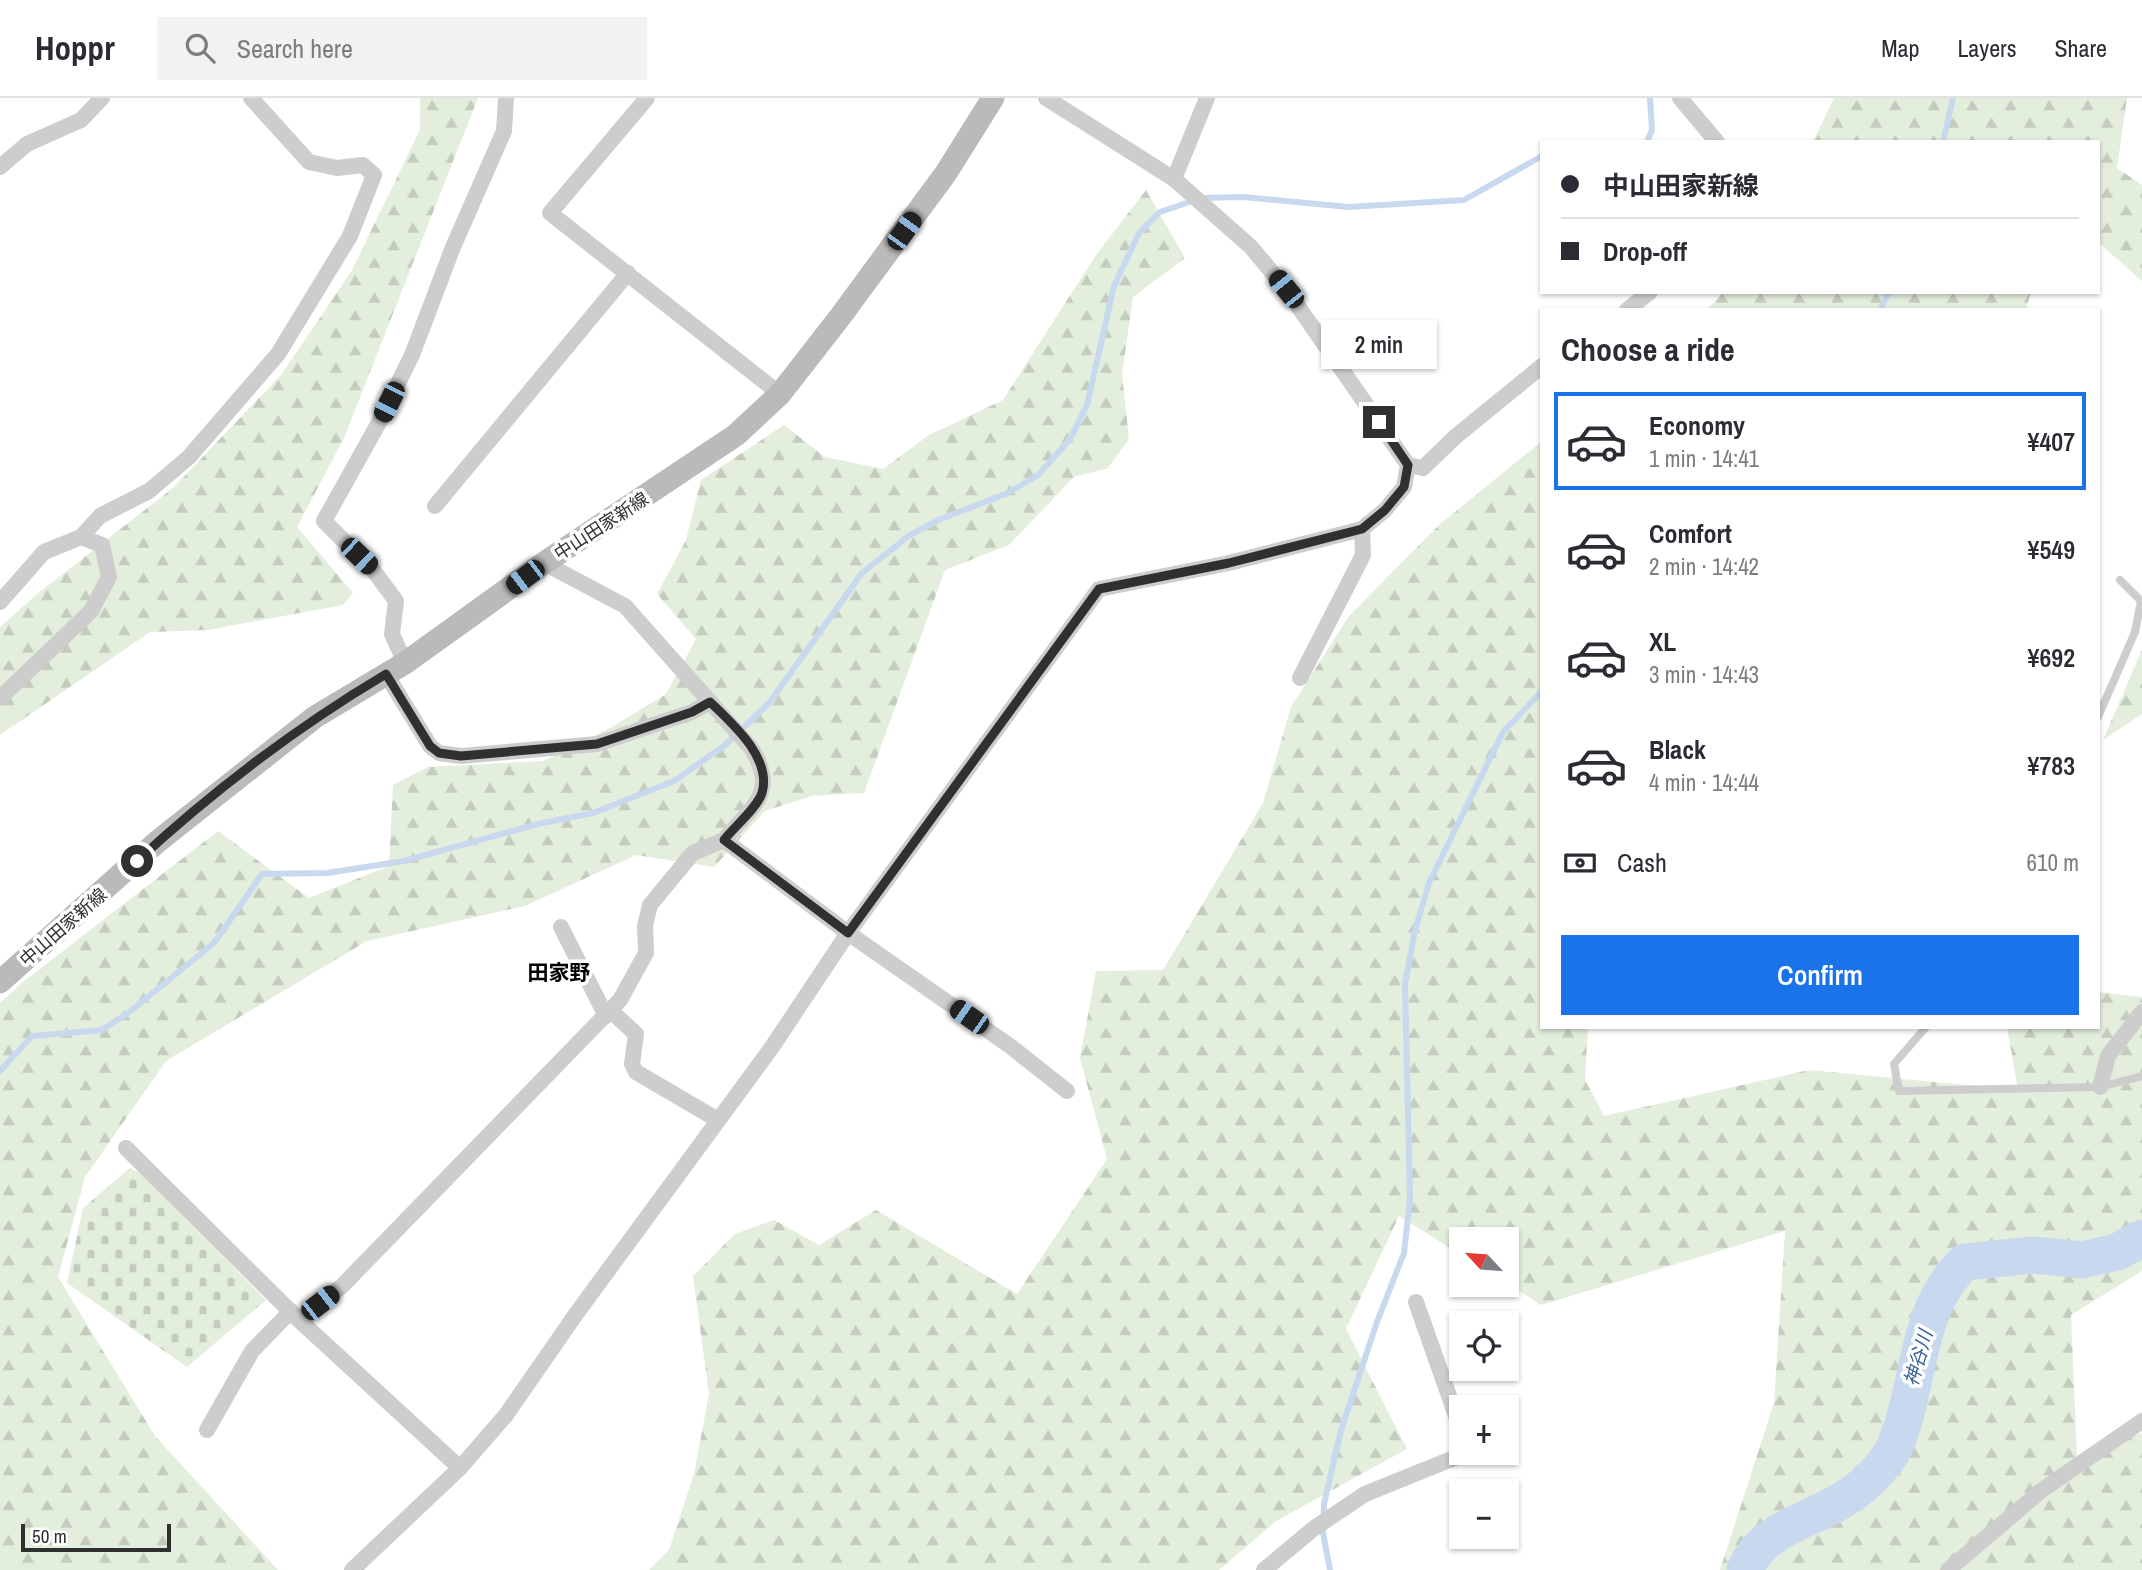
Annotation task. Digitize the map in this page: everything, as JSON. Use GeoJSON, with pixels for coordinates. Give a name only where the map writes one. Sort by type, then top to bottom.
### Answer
{"type":"FeatureCollection","features":[{"type":"Feature","properties":{"kind":"main road","name":"中山田家新線"},"geometry":{"type":"LineString","coordinates":[[0,982],[157,842],[261,757],[315,717],[396,668],[544,563],[736,435],[780,394],[946,173],[993,98]]}},
{"type":"Feature","properties":{"kind":"street"},"geometry":{"type":"LineString","coordinates":[[0,167],[26,144],[81,120],[102,98]]}},
{"type":"Feature","properties":{"kind":"street"},"geometry":{"type":"LineString","coordinates":[[0,603],[44,552],[81,537],[100,516],[149,491],[189,457],[278,354],[355,224],[374,175],[363,165],[337,168],[309,162],[251,98]]}},
{"type":"Feature","properties":{"kind":"street"},"geometry":{"type":"LineString","coordinates":[[506,98],[508,105],[503,131],[453,247],[412,355],[377,426],[324,521],[373,570],[396,601],[391,634],[396,668],[430,746],[439,753],[461,756],[597,744],[692,712],[710,702]]}},
{"type":"Feature","properties":{"kind":"street"},"geometry":{"type":"LineString","coordinates":[[647,98],[550,213],[780,394]]}},
{"type":"Feature","properties":{"kind":"street"},"geometry":{"type":"LineString","coordinates":[[1046,98],[1174,179],[1251,247],[1286,289],[1408,465],[1423,468],[1455,437],[1540,368]]}},
{"type":"Feature","properties":{"kind":"street"},"geometry":{"type":"LineString","coordinates":[[1174,179],[1207,98]]}},
{"type":"Feature","properties":{"kind":"street"},"geometry":{"type":"LineString","coordinates":[[1681,98],[1715,140]]}},
{"type":"Feature","properties":{"kind":"street"},"geometry":{"type":"LineString","coordinates":[[435,506],[628,273]]}},
{"type":"Feature","properties":{"kind":"street"},"geometry":{"type":"LineString","coordinates":[[1630,308],[1647,294]]}},
{"type":"Feature","properties":{"kind":"street"},"geometry":{"type":"LineString","coordinates":[[352,1570],[460,1468],[506,1415],[772,1047],[848,933],[1099,589],[1229,563],[1362,529],[1385,510],[1404,487],[1408,465]]}},
{"type":"Feature","properties":{"kind":"street"},"geometry":{"type":"LineString","coordinates":[[1300,678],[1363,555],[1362,529]]}},
{"type":"Feature","properties":{"kind":"street"},"geometry":{"type":"LineString","coordinates":[[0,698],[91,611],[109,577],[102,545],[81,537]]}},
{"type":"Feature","properties":{"kind":"street"},"geometry":{"type":"LineString","coordinates":[[207,1430],[252,1351],[295,1316],[342,1286],[621,1000],[646,953],[645,926],[650,905],[694,853],[724,840],[762,795],[765,770],[751,748],[625,606],[544,563]]}},
{"type":"Feature","properties":{"kind":"street"},"geometry":{"type":"LineString","coordinates":[[724,840],[848,933],[1010,1046],[1068,1091]]}},
{"type":"Feature","properties":{"kind":"street"},"geometry":{"type":"LineString","coordinates":[[561,927],[608,1013],[636,1034],[632,1065],[636,1072],[718,1120]]}},
{"type":"Feature","properties":{"kind":"street"},"geometry":{"type":"LineString","coordinates":[[2100,1087],[2108,1056],[2142,1012]]}},
{"type":"Feature","properties":{"kind":"street"},"geometry":{"type":"LineString","coordinates":[[127,1148],[295,1316],[460,1468]]}},
{"type":"Feature","properties":{"kind":"street"},"geometry":{"type":"LineString","coordinates":[[1416,1302],[1449,1396]]}},
{"type":"Feature","properties":{"kind":"street"},"geometry":{"type":"LineString","coordinates":[[1948,1570],[2042,1490],[2142,1421]]}},
{"type":"Feature","properties":{"kind":"street"},"geometry":{"type":"LineString","coordinates":[[1264,1570],[1313,1529],[1365,1494],[1449,1460]]}},
{"type":"Feature","properties":{"kind":"lane"},"geometry":{"type":"LineString","coordinates":[[2100,712],[2135,632],[2141,601],[2120,580]]}},
{"type":"Feature","properties":{"kind":"lane"},"geometry":{"type":"LineString","coordinates":[[1924,1029],[1894,1063],[1899,1091],[2100,1087],[2142,1076]]}},
{"type":"Feature","properties":{"kind":"green space"},"geometry":{"type":"Polygon","coordinates":[[[420,98],[478,98],[344,438],[297,527],[353,593],[343,605],[208,630],[150,632],[0,735],[0,627],[36,595],[174,487],[281,375],[351,272],[420,130],[420,98]]]}},
{"type":"Feature","properties":{"kind":"green space"},"geometry":{"type":"Polygon","coordinates":[[[1834,98],[2127,98],[2117,168],[2142,185],[2142,281],[2100,244],[2100,140],[1814,140],[1834,98]]]}},
{"type":"Feature","properties":{"kind":"green space"},"geometry":{"type":"Polygon","coordinates":[[[1146,190],[1185,258],[1133,297],[1122,374],[1129,439],[1108,468],[1074,477],[1009,545],[945,570],[864,793],[812,796],[765,811],[714,867],[636,855],[525,906],[367,941],[166,1061],[85,1177],[58,1277],[155,1436],[278,1570],[0,1570],[0,1003],[23,982],[218,831],[309,898],[389,866],[393,785],[428,767],[543,761],[612,727],[666,694],[696,639],[657,594],[686,540],[701,480],[784,425],[825,457],[883,469],[929,435],[1003,400],[1096,255],[1146,190]]]}},
{"type":"Feature","properties":{"kind":"green space"},"geometry":{"type":"Polygon","coordinates":[[[1721,294],[2030,294],[2027,308],[1709,308],[1721,294]]]}},
{"type":"Feature","properties":{"kind":"green space"},"geometry":{"type":"Polygon","coordinates":[[[1540,443],[1540,1029],[1588,1029],[1585,1080],[1604,1116],[1809,1070],[2018,1090],[2007,1029],[2100,1029],[2100,992],[2142,997],[2142,1271],[2071,1315],[2077,1458],[2142,1433],[2142,1570],[1720,1570],[1774,1403],[1785,1231],[1541,1305],[1519,1291],[1519,1227],[1449,1227],[1449,1247],[1399,1216],[1346,1329],[1407,1449],[1276,1521],[1219,1570],[649,1570],[669,1550],[694,1474],[709,1394],[693,1276],[735,1234],[774,1220],[819,1245],[876,1210],[1017,1294],[1107,1159],[1080,1058],[1096,971],[1163,970],[1263,803],[1291,707],[1349,616],[1439,525],[1540,443]]]}},
{"type":"Feature","properties":{"kind":"green space"},"geometry":{"type":"Polygon","coordinates":[[[2142,650],[2142,714],[2103,740],[2142,650]]]}},
{"type":"Feature","properties":{"kind":"green space"},"geometry":{"type":"Polygon","coordinates":[[[130,1168],[140,1173],[266,1300],[187,1367],[67,1283],[83,1208],[130,1168]]]}},
{"type":"Feature","properties":{"kind":"waterway"},"geometry":{"type":"LineString","coordinates":[[1648,140],[1652,130],[1650,98]]}},
{"type":"Feature","properties":{"kind":"waterway"},"geometry":{"type":"LineString","coordinates":[[1943,140],[1953,98]]}},
{"type":"Feature","properties":{"kind":"waterway"},"geometry":{"type":"LineString","coordinates":[[0,1071],[32,1036],[102,1030],[128,1013],[214,943],[262,874],[327,873],[404,861],[538,824],[593,813],[674,781],[725,745],[770,702],[862,573],[910,535],[941,519],[1008,493],[1038,475],[1070,439],[1087,405],[1114,286],[1139,233],[1160,212],[1201,198],[1243,197],[1349,207],[1464,200],[1540,157]]}},
{"type":"Feature","properties":{"kind":"waterway"},"geometry":{"type":"LineString","coordinates":[[1881,308],[1888,294]]}},
{"type":"Feature","properties":{"kind":"waterway"},"geometry":{"type":"LineString","coordinates":[[1330,1570],[1323,1533],[1324,1504],[1341,1430],[1377,1322],[1404,1253],[1410,1199],[1405,984],[1415,930],[1429,883],[1503,732],[1540,693]]}},
{"type":"Feature","properties":{"kind":"waterway","name":"神谷川"},"geometry":{"type":"LineString","coordinates":[[1745,1570],[1752,1557],[1771,1538],[1848,1496],[1883,1465],[1897,1442],[1903,1424],[1932,1313],[1940,1294],[1965,1262],[2034,1255],[2082,1260],[2117,1252],[2142,1238]]}},
{"type":"Feature","properties":{"kind":"district","name":"田家野"},"geometry":{"type":"Point","coordinates":[559,972]}},
{"type":"Feature","properties":{"kind":"route"},"geometry":{"type":"LineString","coordinates":[[137,861],[261,757],[315,717],[386,674],[430,746],[439,753],[461,756],[597,744],[692,712],[710,702],[751,748],[765,770],[762,795],[724,840],[848,933],[1099,589],[1229,563],[1362,529],[1385,510],[1404,487],[1408,465],[1379,422]]}}]}
